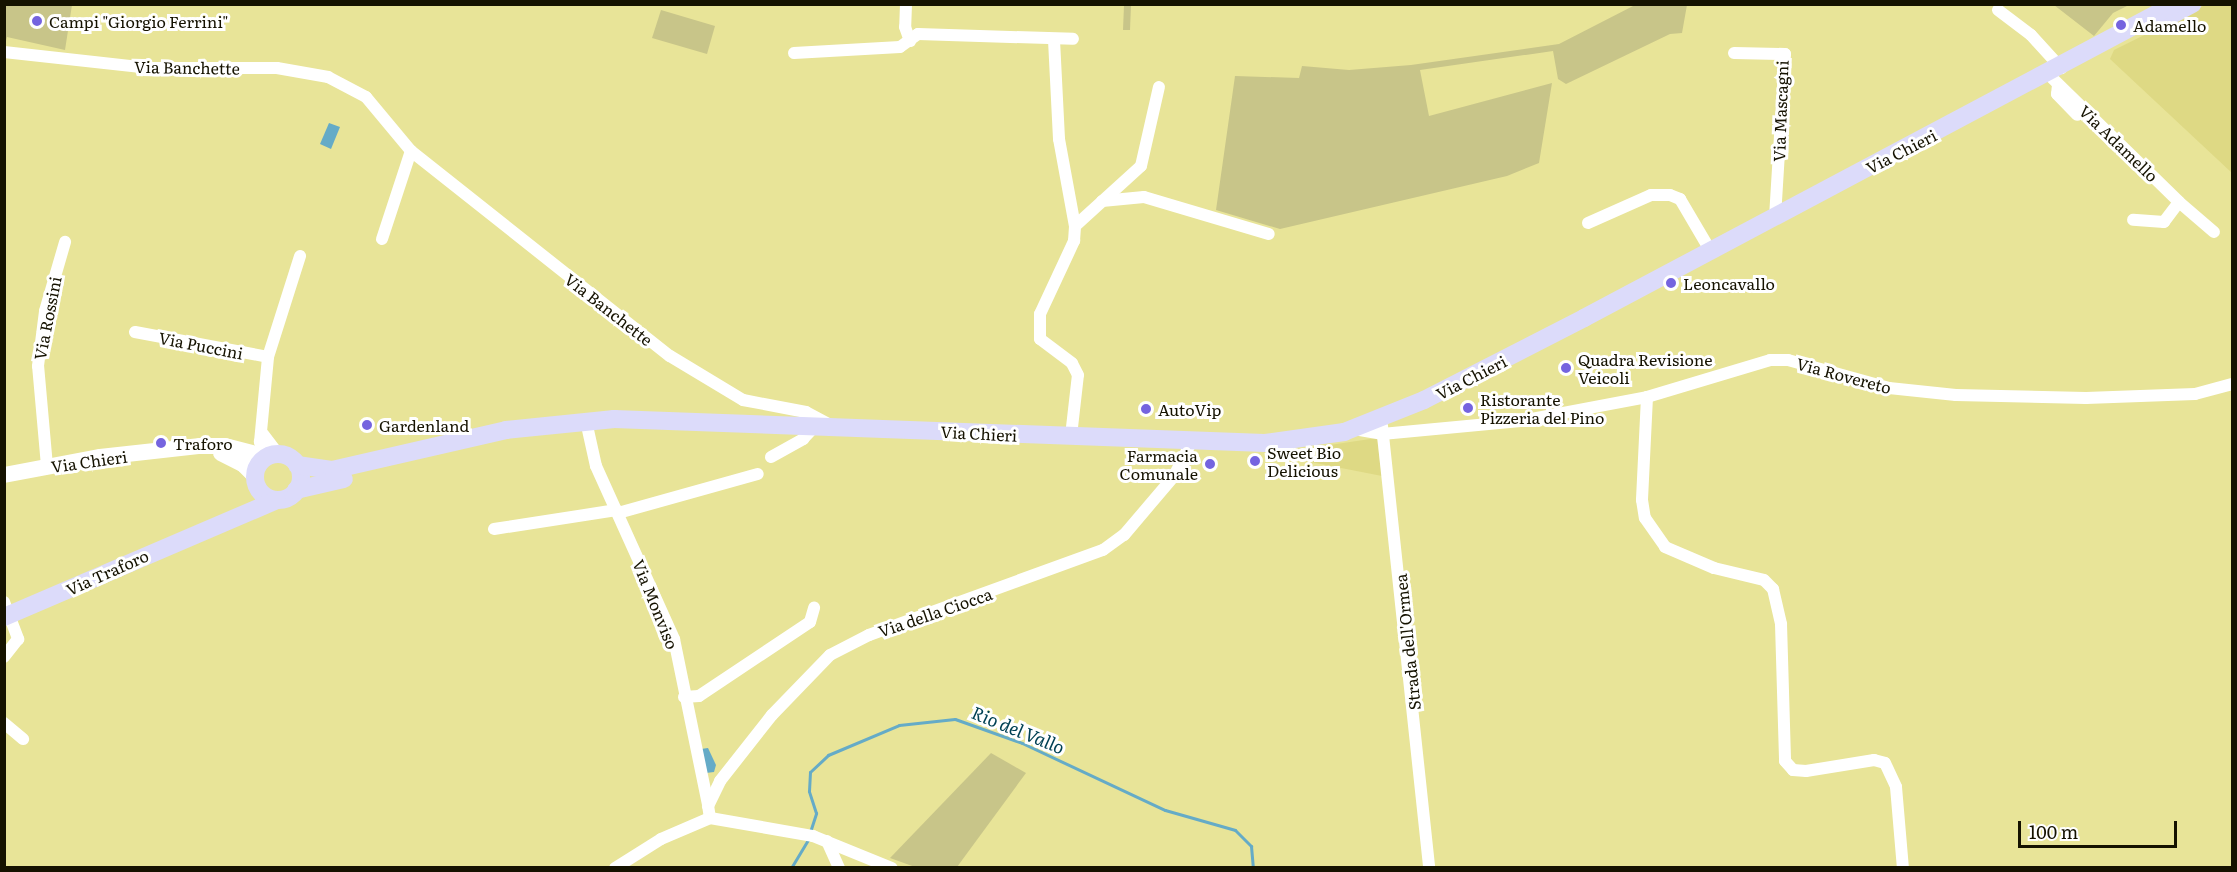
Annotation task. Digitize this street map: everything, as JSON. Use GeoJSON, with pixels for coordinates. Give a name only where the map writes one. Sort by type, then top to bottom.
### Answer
{"type":"FeatureCollection","features":[{"type":"Feature","properties":{"kind":"main road","name":"Via Chieri"},"geometry":{"type":"LineString","coordinates":[[297,465],[332,470],[506,430],[586,421],[823,424],[1191,442],[1264,443],[1382,427],[1710,250],[2056,75],[2175,4]]}},
{"type":"Feature","properties":{"kind":"main road","name":"Via Chieri"},"geometry":{"type":"LineString","coordinates":[[2088,54],[2110,47],[2193,4]]}},
{"type":"Feature","properties":{"kind":"main road","name":"Via Chieri"},"geometry":{"type":"LineString","coordinates":[[4,475],[47,466],[219,445],[272,455]]}},
{"type":"Feature","properties":{"kind":"main road","name":"Via Chieri"},"geometry":{"type":"LineString","coordinates":[[296,490],[381,468],[425,449]]}},
{"type":"Feature","properties":{"kind":"main road","name":"Via Chieri"},"geometry":{"type":"LineString","coordinates":[[175,451],[221,453],[243,464],[255,479]]}},
{"type":"Feature","properties":{"kind":"main road"},"geometry":{"type":"LineString","coordinates":[[272,455],[297,465],[300,479],[296,490],[277,500],[261,493],[255,479],[272,455]]}},
{"type":"Feature","properties":{"kind":"main road","name":"Via Traforo"},"geometry":{"type":"LineString","coordinates":[[210,527],[240,504],[255,479]]}},
{"type":"Feature","properties":{"kind":"main road","name":"Via Traforo"},"geometry":{"type":"LineString","coordinates":[[7,611],[277,500]]}},
{"type":"Feature","properties":{"kind":"street"},"geometry":{"type":"LineString","coordinates":[[906,4],[905,27],[910,41]]}},
{"type":"Feature","properties":{"kind":"street"},"geometry":{"type":"LineString","coordinates":[[1998,10],[2031,35],[2056,75]]}},
{"type":"Feature","properties":{"kind":"street"},"geometry":{"type":"LineString","coordinates":[[794,53],[900,47],[918,34],[1025,35],[1054,40],[1073,39]]}},
{"type":"Feature","properties":{"kind":"street"},"geometry":{"type":"LineString","coordinates":[[1054,40],[1059,139],[1075,226],[1074,241],[1040,314],[1040,339],[1072,363],[1078,375],[1071,436]]}},
{"type":"Feature","properties":{"kind":"street","name":"Via Banchette"},"geometry":{"type":"LineString","coordinates":[[4,52],[150,68],[278,68],[328,77],[366,98],[411,151],[670,356],[743,400],[806,412],[823,424]]}},
{"type":"Feature","properties":{"kind":"street","name":"Via Mascagni"},"geometry":{"type":"LineString","coordinates":[[1734,54],[1785,54],[1775,217]]}},
{"type":"Feature","properties":{"kind":"street","name":"Via Adamello"},"geometry":{"type":"LineString","coordinates":[[2056,75],[2057,94],[2077,115]]}},
{"type":"Feature","properties":{"kind":"street","name":"Via Adamello"},"geometry":{"type":"LineString","coordinates":[[2056,75],[2180,202],[2214,232]]}},
{"type":"Feature","properties":{"kind":"street"},"geometry":{"type":"LineString","coordinates":[[1075,226],[1141,166],[1159,87]]}},
{"type":"Feature","properties":{"kind":"street"},"geometry":{"type":"LineString","coordinates":[[382,239],[411,151]]}},
{"type":"Feature","properties":{"kind":"street"},"geometry":{"type":"LineString","coordinates":[[1588,223],[1651,195],[1670,195],[1680,199],[1710,250]]}},
{"type":"Feature","properties":{"kind":"street"},"geometry":{"type":"LineString","coordinates":[[1102,201],[1144,197],[1269,234]]}},
{"type":"Feature","properties":{"kind":"street"},"geometry":{"type":"LineString","coordinates":[[2133,220],[2164,222],[2180,202]]}},
{"type":"Feature","properties":{"kind":"street","name":"Via Rossini"},"geometry":{"type":"LineString","coordinates":[[47,466],[38,366],[45,311],[65,242]]}},
{"type":"Feature","properties":{"kind":"street"},"geometry":{"type":"LineString","coordinates":[[272,455],[261,450],[268,357],[300,256]]}},
{"type":"Feature","properties":{"kind":"street","name":"Via Puccini"},"geometry":{"type":"LineString","coordinates":[[135,332],[268,357]]}},
{"type":"Feature","properties":{"kind":"street","name":"Via Rovereto"},"geometry":{"type":"LineString","coordinates":[[1382,427],[1520,421],[1647,397],[1749,365],[1788,360],[1888,388],[1956,395],[2086,398],[2195,394],[2232,384]]}},
{"type":"Feature","properties":{"kind":"street"},"geometry":{"type":"LineString","coordinates":[[1647,397],[1642,500],[1645,518],[1665,547],[1714,568],[1764,580],[1773,589],[1782,624],[1785,761],[1793,770],[1806,771],[1874,760],[1885,763],[1893,772],[1896,787],[1904,867]]}},
{"type":"Feature","properties":{"kind":"street","name":"Via Monviso"},"geometry":{"type":"LineString","coordinates":[[586,421],[596,466],[674,639],[684,698],[709,812]]}},
{"type":"Feature","properties":{"kind":"street"},"geometry":{"type":"LineString","coordinates":[[771,457],[803,440],[823,424]]}},
{"type":"Feature","properties":{"kind":"street","name":"Strada dell'Ormea"},"geometry":{"type":"LineString","coordinates":[[1382,427],[1429,866]]}},
{"type":"Feature","properties":{"kind":"street","name":"Via della Ciocca"},"geometry":{"type":"LineString","coordinates":[[709,812],[720,781],[772,715],[830,655],[869,635],[1103,550],[1124,535],[1174,476],[1191,442]]}},
{"type":"Feature","properties":{"kind":"street"},"geometry":{"type":"LineString","coordinates":[[494,529],[618,512],[758,474]]}},
{"type":"Feature","properties":{"kind":"street"},"geometry":{"type":"LineString","coordinates":[[684,698],[699,696],[810,622],[814,608]]}},
{"type":"Feature","properties":{"kind":"street"},"geometry":{"type":"LineString","coordinates":[[4,657],[18,639],[7,611]]}},
{"type":"Feature","properties":{"kind":"street"},"geometry":{"type":"LineString","coordinates":[[4,723],[23,739]]}},
{"type":"Feature","properties":{"kind":"street"},"geometry":{"type":"LineString","coordinates":[[615,867],[709,812],[827,841],[892,867]]}},
{"type":"Feature","properties":{"kind":"street"},"geometry":{"type":"LineString","coordinates":[[827,841],[840,867]]}},
{"type":"Feature","properties":{"kind":"shaded area"},"geometry":{"type":"Polygon","coordinates":[[[2129,4],[2113,13],[2094,36],[2054,5],[2129,4]]]}},
{"type":"Feature","properties":{"kind":"shaded area","name":"Campi \"Giorgio Ferrini\""},"geometry":{"type":"Polygon","coordinates":[[[4,5],[72,5],[65,50],[7,37],[5,45],[4,5]]]}},
{"type":"Feature","properties":{"kind":"shaded area"},"geometry":{"type":"Polygon","coordinates":[[[1124,5],[1131,5],[1130,30],[1123,30],[1124,5]]]}},
{"type":"Feature","properties":{"kind":"shaded area"},"geometry":{"type":"Polygon","coordinates":[[[1635,5],[1687,5],[1682,33],[1670,34],[1566,84],[1558,79],[1553,51],[1420,70],[1429,116],[1552,83],[1539,163],[1507,176],[1280,229],[1216,210],[1235,76],[1299,78],[1302,66],[1349,70],[1411,65],[1559,44],[1635,5]]]}},
{"type":"Feature","properties":{"kind":"shaded area"},"geometry":{"type":"Polygon","coordinates":[[[2205,5],[2232,5],[2232,173],[2110,59],[2114,50],[2205,5]]]}},
{"type":"Feature","properties":{"kind":"shaded area"},"geometry":{"type":"Polygon","coordinates":[[[661,10],[715,26],[707,54],[652,38],[661,10]]]}},
{"type":"Feature","properties":{"kind":"shaded area"},"geometry":{"type":"Polygon","coordinates":[[[1377,438],[1382,476],[1290,458],[1289,451],[1377,438]]]}},
{"type":"Feature","properties":{"kind":"shaded area"},"geometry":{"type":"Polygon","coordinates":[[[991,753],[1026,773],[957,867],[915,867],[890,858],[991,753]]]}},
{"type":"Feature","properties":{"kind":"water"},"geometry":{"type":"Polygon","coordinates":[[[329,123],[340,127],[331,149],[320,144],[329,123]]]}},
{"type":"Feature","properties":{"kind":"water"},"geometry":{"type":"Polygon","coordinates":[[[708,748],[716,765],[714,772],[706,773],[701,749],[708,748]]]}},
{"type":"Feature","properties":{"kind":"waterway","name":"Rio del Vallo"},"geometry":{"type":"LineString","coordinates":[[810,832],[816,813],[809,791],[810,772],[828,755],[899,725],[955,719],[1022,743],[1165,810],[1235,830],[1251,846],[1253,868]]}},
{"type":"Feature","properties":{"kind":"waterway","name":"Rio del Vallo"},"geometry":{"type":"LineString","coordinates":[[791,868],[808,840]]}},
{"type":"Feature","properties":{"kind":"place","name":"Campi \"Giorgio Ferrini\""},"geometry":{"type":"Point","coordinates":[37,21]}},
{"type":"Feature","properties":{"kind":"place","name":"Adamello"},"geometry":{"type":"Point","coordinates":[2121,25]}},
{"type":"Feature","properties":{"kind":"place","name":"Leoncavallo"},"geometry":{"type":"Point","coordinates":[1671,283]}},
{"type":"Feature","properties":{"kind":"place","name":"Quadra Revisione Veicoli"},"geometry":{"type":"Point","coordinates":[1566,368]}},
{"type":"Feature","properties":{"kind":"place","name":"Ristorante Pizzeria del Pino"},"geometry":{"type":"Point","coordinates":[1468,408]}},
{"type":"Feature","properties":{"kind":"place","name":"AutoVip"},"geometry":{"type":"Point","coordinates":[1146,409]}},
{"type":"Feature","properties":{"kind":"place","name":"Gardenland"},"geometry":{"type":"Point","coordinates":[367,425]}},
{"type":"Feature","properties":{"kind":"place","name":"Traforo"},"geometry":{"type":"Point","coordinates":[161,443]}},
{"type":"Feature","properties":{"kind":"place","name":"Sweet Bio Delicious"},"geometry":{"type":"Point","coordinates":[1255,461]}},
{"type":"Feature","properties":{"kind":"place","name":"Farmacia Comunale"},"geometry":{"type":"Point","coordinates":[1210,464]}}]}
